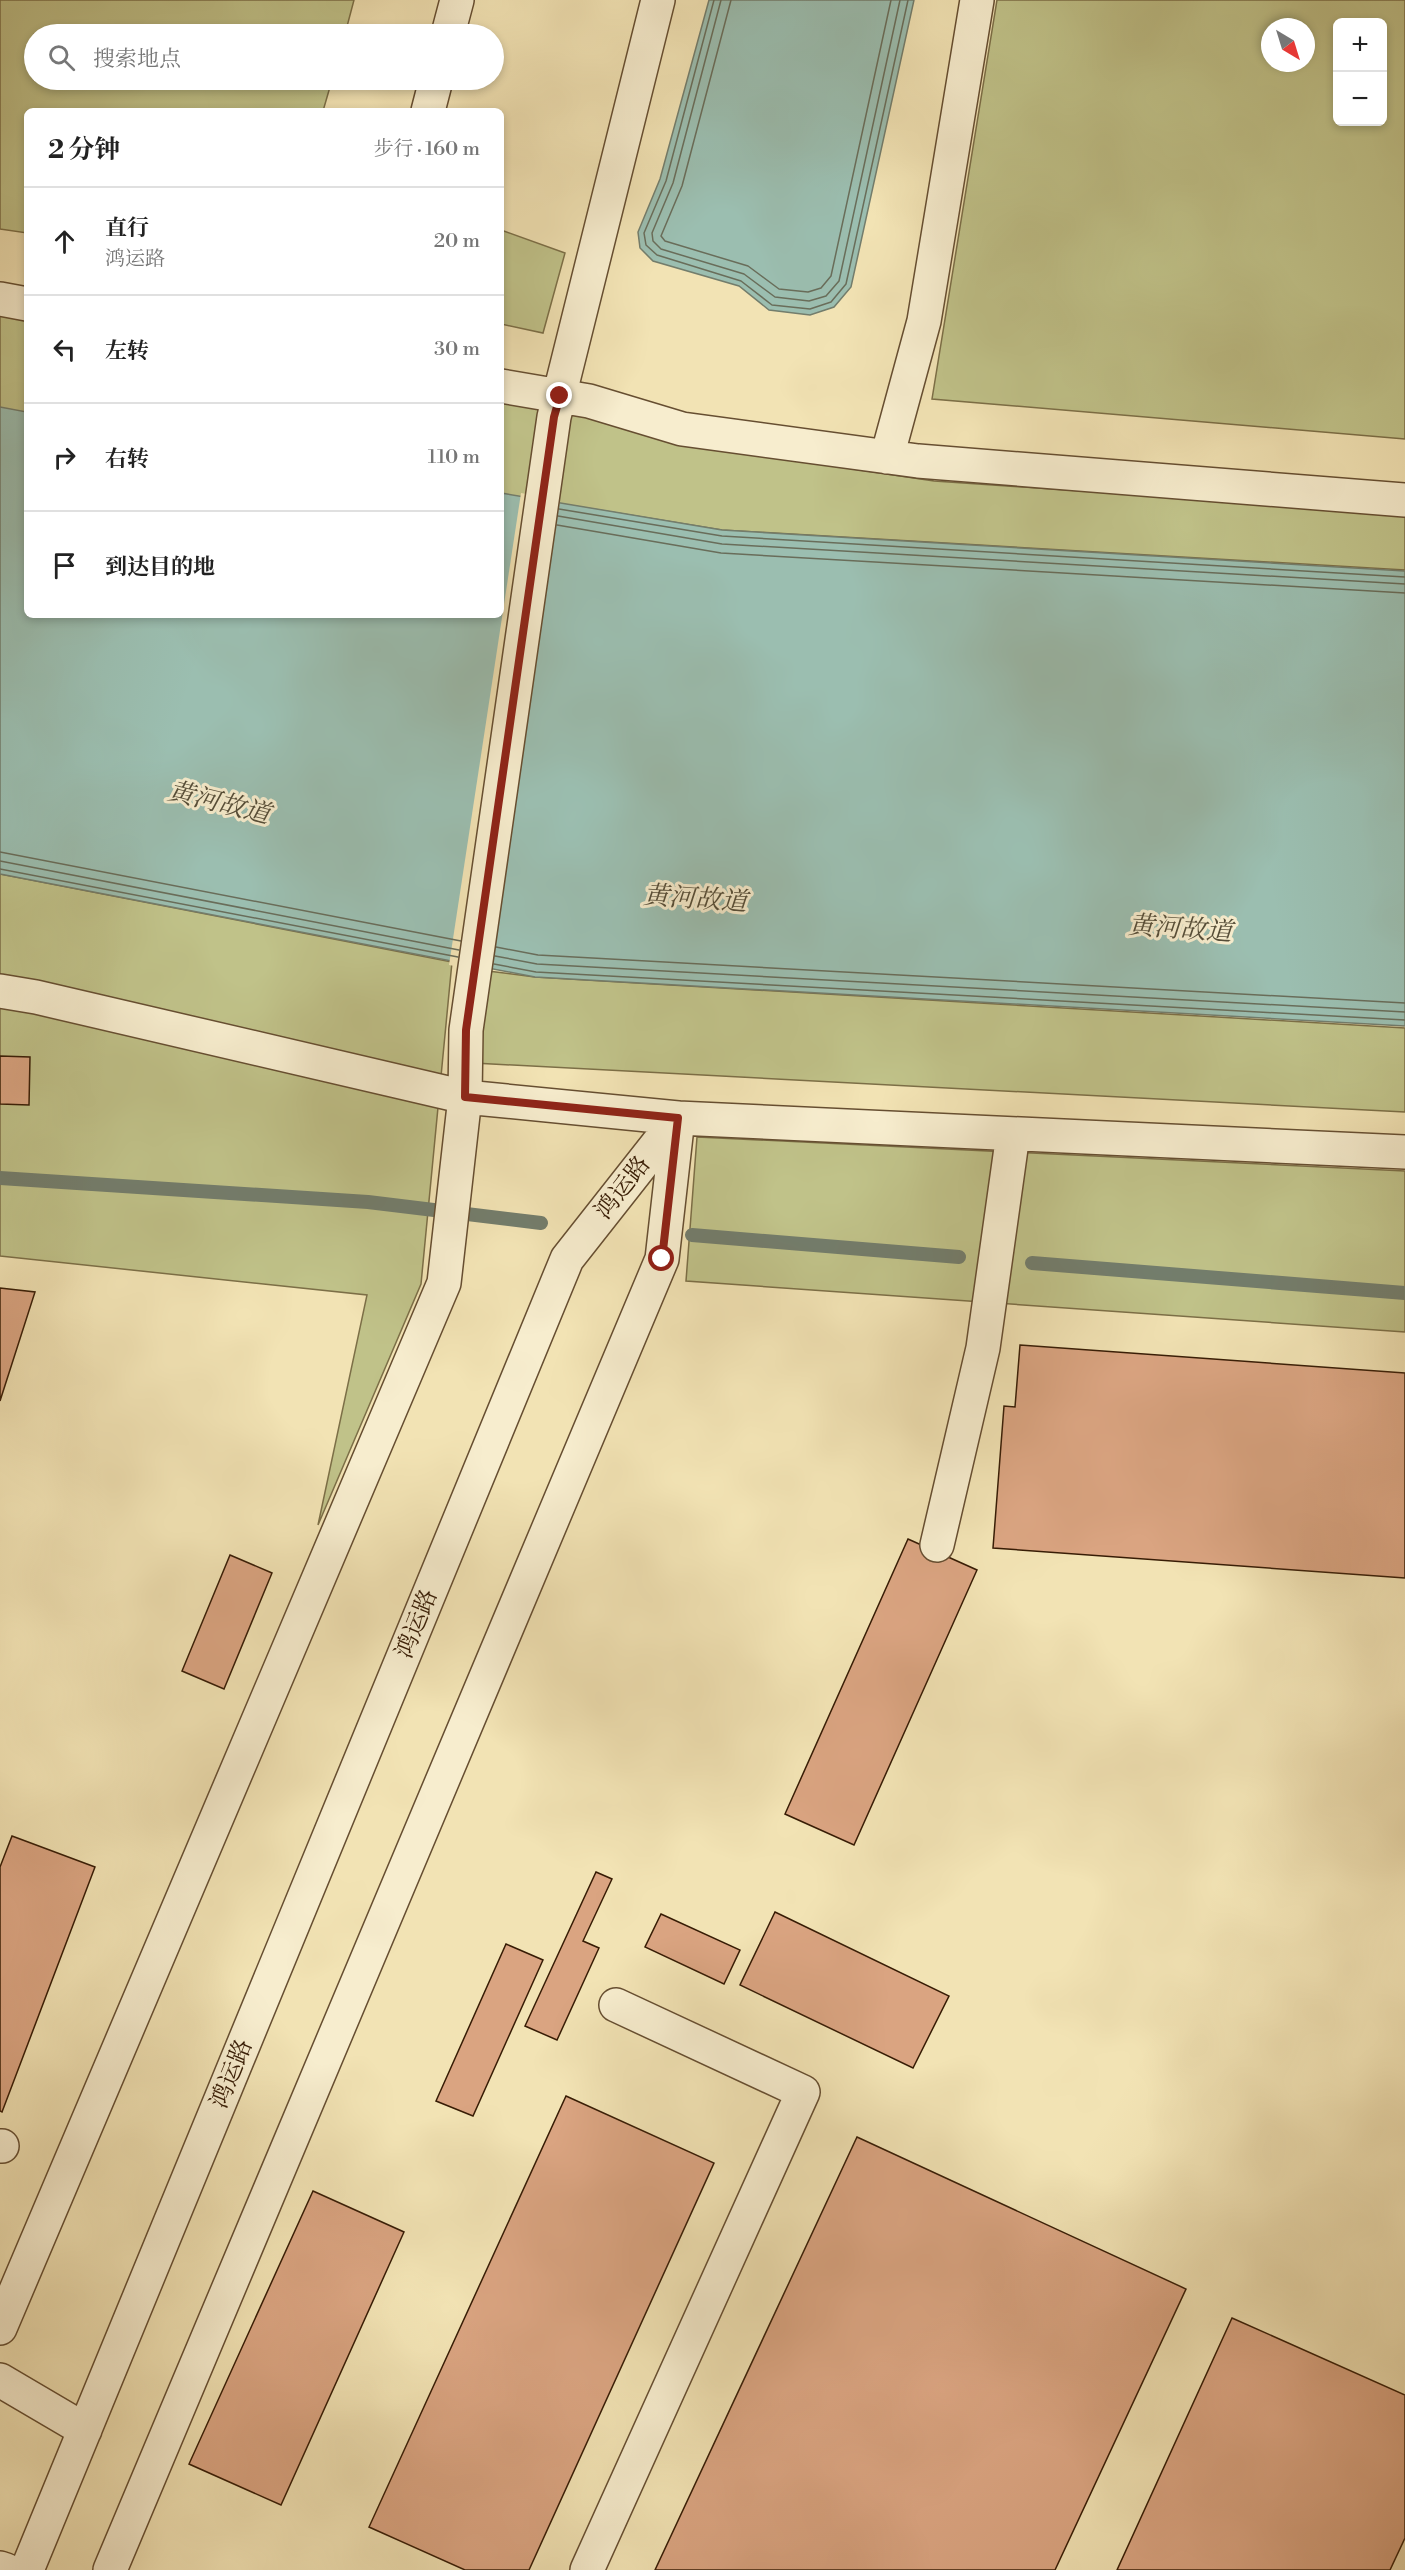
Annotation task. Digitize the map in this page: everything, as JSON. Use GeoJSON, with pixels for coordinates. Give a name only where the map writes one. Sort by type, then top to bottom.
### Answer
{"type":"FeatureCollection","features":[{"type":"Feature","properties":{"kind":"street"},"geometry":{"type":"LineString","coordinates":[[451,24],[457,0]]}},
{"type":"Feature","properties":{"kind":"street"},"geometry":{"type":"LineString","coordinates":[[0,2328],[444,1283],[465,1097],[466,1030],[557,407],[658,0]]}},
{"type":"Feature","properties":{"kind":"street"},"geometry":{"type":"LineString","coordinates":[[886,457],[924,321],[977,0]]}},
{"type":"Feature","properties":{"kind":"street"},"geometry":{"type":"LineString","coordinates":[[429,108],[433,90]]}},
{"type":"Feature","properties":{"kind":"street"},"geometry":{"type":"LineString","coordinates":[[0,299],[24,303]]}},
{"type":"Feature","properties":{"kind":"street"},"geometry":{"type":"LineString","coordinates":[[504,387],[557,407],[589,401],[682,429],[886,457],[1405,500]]}},
{"type":"Feature","properties":{"kind":"street"},"geometry":{"type":"LineString","coordinates":[[0,991],[36,996],[465,1097],[678,1118],[1405,1152]]}},
{"type":"Feature","properties":{"kind":"street","name":"鸿运路"},"geometry":{"type":"LineString","coordinates":[[27,2570],[567,1259],[678,1118]]}},
{"type":"Feature","properties":{"kind":"street","name":"鸿运路"},"geometry":{"type":"LineString","coordinates":[[110,2570],[662,1259],[678,1118]]}},
{"type":"Feature","properties":{"kind":"street"},"geometry":{"type":"LineString","coordinates":[[937,1545],[984,1348],[1012,1134]]}},
{"type":"Feature","properties":{"kind":"street"},"geometry":{"type":"LineString","coordinates":[[587,2570],[803,2092],[616,2005]]}},
{"type":"Feature","properties":{"kind":"street"},"geometry":{"type":"LineString","coordinates":[[0,2380],[85,2430]]}},
{"type":"Feature","properties":{"kind":"street"},"geometry":{"type":"LineString","coordinates":[[0,2568],[6,2570]]}},
{"type":"Feature","properties":{"kind":"green space"},"geometry":{"type":"Polygon","coordinates":[[[0,0],[354,0],[348,24],[24,24],[24,90],[329,90],[324,108],[24,108],[24,233],[0,229],[0,0]]]}},
{"type":"Feature","properties":{"kind":"green space"},"geometry":{"type":"Polygon","coordinates":[[[997,0],[1405,0],[1405,439],[932,399],[997,0]]]}},
{"type":"Feature","properties":{"kind":"green space"},"geometry":{"type":"Polygon","coordinates":[[[504,231],[565,253],[543,333],[504,325],[504,231]]]}},
{"type":"Feature","properties":{"kind":"green space"},"geometry":{"type":"Polygon","coordinates":[[[0,314],[24,318],[24,414],[0,410],[0,314]]]}},
{"type":"Feature","properties":{"kind":"green space"},"geometry":{"type":"Polygon","coordinates":[[[504,401],[591,416],[665,441],[934,481],[1405,513],[1405,570],[722,530],[504,494],[504,401]]]}},
{"type":"Feature","properties":{"kind":"green space"},"geometry":{"type":"Polygon","coordinates":[[[0,874],[452,962],[421,1284],[318,1525],[367,1295],[0,1256],[0,874]]]}},
{"type":"Feature","properties":{"kind":"green space"},"geometry":{"type":"Polygon","coordinates":[[[488,971],[535,977],[1405,1028],[1405,1112],[474,1063],[488,971]]]}},
{"type":"Feature","properties":{"kind":"green space"},"geometry":{"type":"Polygon","coordinates":[[[697,1137],[1405,1171],[1405,1332],[686,1281],[697,1137]]]}},
{"type":"Feature","properties":{"kind":"water"},"geometry":{"type":"Polygon","coordinates":[[[709,0],[914,0],[851,287],[834,307],[810,315],[769,310],[739,286],[653,261],[640,248],[638,232],[660,179],[709,0]]]}},
{"type":"Feature","properties":{"kind":"water","name":"黄河故道"},"geometry":{"type":"Polygon","coordinates":[[[0,407],[24,411],[24,618],[504,618],[504,494],[722,530],[1405,571],[1405,1026],[535,977],[0,874],[0,407]]]}},
{"type":"Feature","properties":{"kind":"pier"},"geometry":{"type":"Polygon","coordinates":[[[521,493],[560,500],[487,972],[449,965],[502,618],[504,618],[504,604],[521,493]]]}},
{"type":"Feature","properties":{"kind":"building"},"geometry":{"type":"Polygon","coordinates":[[[0,1056],[30,1057],[29,1105],[0,1104],[0,1056]]]}},
{"type":"Feature","properties":{"kind":"building"},"geometry":{"type":"Polygon","coordinates":[[[0,1288],[35,1292],[0,1401],[0,1288]]]}},
{"type":"Feature","properties":{"kind":"building"},"geometry":{"type":"Polygon","coordinates":[[[1020,1345],[1405,1373],[1405,1578],[993,1548],[1004,1406],[1015,1407],[1020,1345]]]}},
{"type":"Feature","properties":{"kind":"building"},"geometry":{"type":"Polygon","coordinates":[[[908,1539],[977,1570],[854,1845],[785,1814],[908,1539]]]}},
{"type":"Feature","properties":{"kind":"building"},"geometry":{"type":"Polygon","coordinates":[[[230,1555],[272,1573],[224,1689],[182,1671],[230,1555]]]}},
{"type":"Feature","properties":{"kind":"building"},"geometry":{"type":"Polygon","coordinates":[[[12,1836],[95,1867],[2,2112],[0,2111],[0,1867],[12,1836]]]}},
{"type":"Feature","properties":{"kind":"building"},"geometry":{"type":"Polygon","coordinates":[[[596,1872],[612,1879],[583,1941],[599,1948],[557,2040],[525,2026],[596,1872]]]}},
{"type":"Feature","properties":{"kind":"building"},"geometry":{"type":"Polygon","coordinates":[[[775,1912],[949,1996],[913,2068],[740,1985],[775,1912]]]}},
{"type":"Feature","properties":{"kind":"building"},"geometry":{"type":"Polygon","coordinates":[[[661,1914],[740,1950],[724,1984],[645,1947],[661,1914]]]}},
{"type":"Feature","properties":{"kind":"building"},"geometry":{"type":"Polygon","coordinates":[[[506,1944],[543,1960],[473,2116],[436,2101],[506,1944]]]}},
{"type":"Feature","properties":{"kind":"building"},"geometry":{"type":"Polygon","coordinates":[[[566,2096],[714,2163],[529,2570],[465,2570],[369,2527],[566,2096]]]}},
{"type":"Feature","properties":{"kind":"building"},"geometry":{"type":"Polygon","coordinates":[[[857,2137],[1186,2289],[1055,2570],[655,2570],[857,2137]]]}},
{"type":"Feature","properties":{"kind":"building"},"geometry":{"type":"Polygon","coordinates":[[[313,2191],[404,2232],[281,2505],[189,2464],[313,2191]]]}},
{"type":"Feature","properties":{"kind":"building"},"geometry":{"type":"Polygon","coordinates":[[[1232,2318],[1405,2395],[1405,2538],[1390,2570],[1117,2570],[1232,2318]]]}},
{"type":"Feature","properties":{"kind":"waterway"},"geometry":{"type":"LineString","coordinates":[[0,1178],[368,1202],[541,1223]]}},
{"type":"Feature","properties":{"kind":"waterway"},"geometry":{"type":"LineString","coordinates":[[692,1235],[959,1257]]}},
{"type":"Feature","properties":{"kind":"waterway"},"geometry":{"type":"LineString","coordinates":[[1032,1263],[1405,1293]]}},
{"type":"Feature","properties":{"kind":"route"},"geometry":{"type":"LineString","coordinates":[[560,396],[554,417],[466,1030],[465,1097],[678,1118],[662,1259]]}}]}
